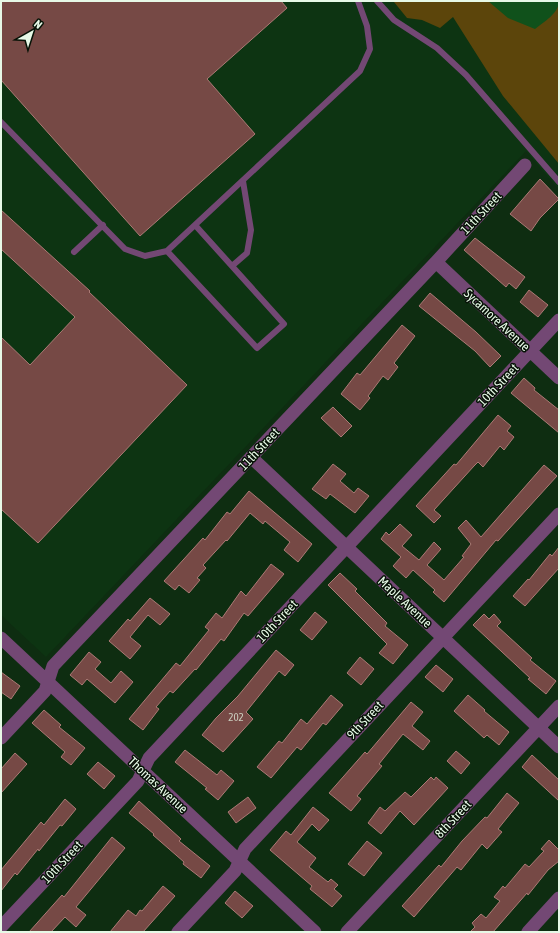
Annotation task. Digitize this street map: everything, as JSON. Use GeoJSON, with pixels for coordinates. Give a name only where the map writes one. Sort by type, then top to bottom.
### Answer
{"type":"FeatureCollection","features":[{"type":"Feature","properties":{"kind":"street","name":"11th Street"},"geometry":{"type":"LineString","coordinates":[[1,738],[44,692],[54,666],[436,262],[525,165]]}},
{"type":"Feature","properties":{"kind":"street","name":"Sycamore Avenue"},"geometry":{"type":"LineString","coordinates":[[436,262],[559,378]]}},
{"type":"Feature","properties":{"kind":"street","name":"10th Street"},"geometry":{"type":"LineString","coordinates":[[1,927],[138,781],[149,758],[559,320]]}},
{"type":"Feature","properties":{"kind":"street","name":"Maple Avenue"},"geometry":{"type":"LineString","coordinates":[[251,457],[559,747]]}},
{"type":"Feature","properties":{"kind":"street","name":"9th Street"},"geometry":{"type":"LineString","coordinates":[[178,932],[235,871],[245,849],[559,514]]}},
{"type":"Feature","properties":{"kind":"street","name":"Thomas Avenue"},"geometry":{"type":"LineString","coordinates":[[1,638],[315,932]]}},
{"type":"Feature","properties":{"kind":"street","name":"8th Street"},"geometry":{"type":"LineString","coordinates":[[347,932],[559,706]]}},
{"type":"Feature","properties":{"kind":"street"},"geometry":{"type":"LineString","coordinates":[[528,932],[559,898]]}},
{"type":"Feature","properties":{"kind":"lane"},"geometry":{"type":"LineString","coordinates":[[1,122],[125,249],[145,256],[167,251],[360,71],[370,49],[367,26],[358,1]]}},
{"type":"Feature","properties":{"kind":"lane"},"geometry":{"type":"LineString","coordinates":[[377,1],[394,20],[437,48],[466,75],[559,182]]}},
{"type":"Feature","properties":{"kind":"lane"},"geometry":{"type":"LineString","coordinates":[[232,266],[247,253],[251,230],[242,181]]}},
{"type":"Feature","properties":{"kind":"lane"},"geometry":{"type":"LineString","coordinates":[[74,252],[103,225]]}},
{"type":"Feature","properties":{"kind":"lane"},"geometry":{"type":"LineString","coordinates":[[167,251],[257,348],[284,324],[195,225]]}},
{"type":"Feature","properties":{"kind":"shaded area"},"geometry":{"type":"Polygon","coordinates":[[[1,1],[559,1],[559,190],[526,151],[46,657],[1,615],[1,1]]]}},
{"type":"Feature","properties":{"kind":"shaded area"},"geometry":{"type":"Polygon","coordinates":[[[488,1],[559,1],[557,9],[554,13],[535,29],[508,18],[488,1]]]}},
{"type":"Feature","properties":{"kind":"shaded area"},"geometry":{"type":"Polygon","coordinates":[[[559,1],[559,164],[503,96],[453,17],[440,28],[422,20],[407,18],[394,2],[559,1]]]}},
{"type":"Feature","properties":{"kind":"building"},"geometry":{"type":"Polygon","coordinates":[[[1,1],[281,1],[287,8],[207,79],[255,134],[140,236],[1,80],[1,1]]]}},
{"type":"Feature","properties":{"kind":"building"},"geometry":{"type":"Polygon","coordinates":[[[540,179],[559,199],[540,218],[531,231],[510,214],[540,179]]]}},
{"type":"Feature","properties":{"kind":"building"},"geometry":{"type":"Polygon","coordinates":[[[1,210],[90,291],[89,292],[187,385],[38,543],[1,509],[1,337],[30,365],[75,317],[1,249],[1,210]]]}},
{"type":"Feature","properties":{"kind":"building"},"geometry":{"type":"Polygon","coordinates":[[[475,238],[525,277],[516,289],[509,283],[506,287],[464,250],[475,238]]]}},
{"type":"Feature","properties":{"kind":"building"},"geometry":{"type":"Polygon","coordinates":[[[529,290],[548,305],[538,317],[520,302],[529,290]]]}},
{"type":"Feature","properties":{"kind":"building"},"geometry":{"type":"Polygon","coordinates":[[[430,293],[476,332],[501,356],[490,367],[475,351],[419,306],[430,293]]]}},
{"type":"Feature","properties":{"kind":"building"},"geometry":{"type":"Polygon","coordinates":[[[402,325],[415,336],[394,363],[398,367],[388,380],[383,376],[368,396],[370,398],[360,410],[341,394],[357,373],[360,375],[402,325]]]}},
{"type":"Feature","properties":{"kind":"building"},"geometry":{"type":"Polygon","coordinates":[[[524,378],[535,388],[534,390],[559,410],[559,433],[511,393],[524,378]]]}},
{"type":"Feature","properties":{"kind":"building"},"geometry":{"type":"Polygon","coordinates":[[[333,407],[352,426],[341,437],[321,418],[333,407]]]}},
{"type":"Feature","properties":{"kind":"building"},"geometry":{"type":"Polygon","coordinates":[[[498,415],[511,426],[507,431],[514,437],[504,450],[500,446],[483,467],[478,462],[474,466],[434,510],[441,516],[434,523],[416,506],[454,464],[456,465],[498,415]]]}},
{"type":"Feature","properties":{"kind":"building"},"geometry":{"type":"Polygon","coordinates":[[[333,464],[346,474],[340,481],[354,493],[358,488],[369,496],[355,513],[330,494],[326,499],[312,489],[333,464]]]}},
{"type":"Feature","properties":{"kind":"building"},"geometry":{"type":"Polygon","coordinates":[[[544,465],[557,476],[498,541],[496,540],[444,602],[433,592],[435,590],[413,570],[406,578],[393,566],[401,557],[381,539],[386,532],[389,535],[400,524],[412,535],[402,546],[419,560],[434,542],[441,549],[427,565],[444,580],[464,557],[462,556],[471,544],[458,528],[466,520],[481,537],[544,465]]]}},
{"type":"Feature","properties":{"kind":"building"},"geometry":{"type":"Polygon","coordinates":[[[249,491],[312,544],[298,562],[284,550],[290,542],[265,521],[263,524],[250,513],[227,541],[226,540],[203,565],[206,568],[197,578],[200,580],[189,593],[179,585],[175,590],[164,581],[203,538],[205,540],[227,512],[230,514],[249,491]]]}},
{"type":"Feature","properties":{"kind":"building"},"geometry":{"type":"Polygon","coordinates":[[[559,547],[559,568],[525,606],[513,596],[528,579],[529,580],[550,554],[552,556],[559,547]]]}},
{"type":"Feature","properties":{"kind":"building"},"geometry":{"type":"Polygon","coordinates":[[[271,564],[284,574],[248,616],[244,613],[224,641],[221,639],[196,670],[195,669],[173,693],[170,691],[156,707],[159,709],[143,730],[129,719],[176,663],[180,666],[209,630],[205,627],[216,613],[222,618],[241,591],[246,596],[271,564]]]}},
{"type":"Feature","properties":{"kind":"building"},"geometry":{"type":"Polygon","coordinates":[[[340,573],[357,589],[355,591],[387,623],[385,626],[408,645],[393,664],[379,653],[387,644],[328,585],[340,573]]]}},
{"type":"Feature","properties":{"kind":"building"},"geometry":{"type":"Polygon","coordinates":[[[150,598],[170,614],[160,625],[148,615],[130,637],[141,646],[130,659],[109,641],[128,619],[130,621],[150,598]]]}},
{"type":"Feature","properties":{"kind":"building"},"geometry":{"type":"Polygon","coordinates":[[[315,612],[327,622],[312,640],[300,630],[315,612]]]}},
{"type":"Feature","properties":{"kind":"building"},"geometry":{"type":"Polygon","coordinates":[[[484,614],[489,619],[494,614],[501,622],[497,626],[532,658],[530,660],[556,681],[546,694],[528,679],[530,678],[473,625],[484,614]]]}},
{"type":"Feature","properties":{"kind":"building"},"geometry":{"type":"Polygon","coordinates":[[[276,650],[294,665],[285,676],[279,671],[246,712],[253,719],[223,752],[202,735],[216,718],[238,696],[276,650]]]}},
{"type":"Feature","properties":{"kind":"building"},"geometry":{"type":"Polygon","coordinates":[[[89,652],[101,662],[95,669],[111,683],[121,671],[133,682],[115,703],[87,679],[82,685],[70,675],[89,652]]]}},
{"type":"Feature","properties":{"kind":"building"},"geometry":{"type":"Polygon","coordinates":[[[360,657],[374,669],[361,685],[347,673],[360,657]]]}},
{"type":"Feature","properties":{"kind":"building"},"geometry":{"type":"Polygon","coordinates":[[[436,665],[453,679],[443,692],[425,677],[436,665]]]}},
{"type":"Feature","properties":{"kind":"building"},"geometry":{"type":"Polygon","coordinates":[[[1,672],[20,686],[11,699],[1,692],[1,672]]]}},
{"type":"Feature","properties":{"kind":"building"},"geometry":{"type":"Polygon","coordinates":[[[331,695],[343,705],[326,725],[323,723],[301,750],[297,747],[271,778],[257,767],[279,741],[282,743],[301,719],[307,724],[331,695]]]}},
{"type":"Feature","properties":{"kind":"building"},"geometry":{"type":"Polygon","coordinates":[[[468,695],[509,732],[499,745],[487,735],[484,738],[454,711],[468,695]]]}},
{"type":"Feature","properties":{"kind":"building"},"geometry":{"type":"Polygon","coordinates":[[[411,702],[423,712],[412,726],[430,741],[423,750],[403,734],[379,764],[382,766],[357,796],[361,799],[351,811],[329,793],[365,752],[367,754],[411,702]]]}},
{"type":"Feature","properties":{"kind":"building"},"geometry":{"type":"Polygon","coordinates":[[[44,710],[61,725],[59,727],[85,748],[71,765],[61,757],[65,752],[32,723],[44,710]]]}},
{"type":"Feature","properties":{"kind":"building"},"geometry":{"type":"Polygon","coordinates":[[[185,750],[217,775],[221,770],[234,781],[218,800],[205,789],[207,788],[175,762],[185,750]]]}},
{"type":"Feature","properties":{"kind":"building"},"geometry":{"type":"Polygon","coordinates":[[[456,751],[470,763],[461,774],[447,761],[456,751]]]}},
{"type":"Feature","properties":{"kind":"building"},"geometry":{"type":"Polygon","coordinates":[[[15,753],[27,764],[1,793],[1,769],[15,753]]]}},
{"type":"Feature","properties":{"kind":"building"},"geometry":{"type":"Polygon","coordinates":[[[532,755],[559,780],[559,801],[522,767],[532,755]]]}},
{"type":"Feature","properties":{"kind":"building"},"geometry":{"type":"Polygon","coordinates":[[[98,762],[115,776],[104,789],[87,774],[98,762]]]}},
{"type":"Feature","properties":{"kind":"building"},"geometry":{"type":"Polygon","coordinates":[[[431,777],[434,780],[436,777],[448,788],[414,825],[400,811],[381,834],[368,823],[380,807],[385,811],[405,792],[411,797],[431,777]]]}},
{"type":"Feature","properties":{"kind":"building"},"geometry":{"type":"Polygon","coordinates":[[[507,793],[519,803],[498,829],[502,832],[487,849],[482,844],[461,870],[457,867],[414,917],[402,906],[439,865],[441,867],[462,841],[485,817],[487,818],[507,793]]]}},
{"type":"Feature","properties":{"kind":"building"},"geometry":{"type":"Polygon","coordinates":[[[248,797],[256,808],[236,823],[228,812],[248,797]]]}},
{"type":"Feature","properties":{"kind":"building"},"geometry":{"type":"Polygon","coordinates":[[[65,799],[76,809],[62,826],[60,825],[39,851],[38,849],[17,875],[15,873],[1,891],[1,870],[41,822],[44,825],[65,799]]]}},
{"type":"Feature","properties":{"kind":"building"},"geometry":{"type":"Polygon","coordinates":[[[139,801],[181,839],[179,841],[210,866],[201,878],[183,864],[184,862],[129,813],[139,801]]]}},
{"type":"Feature","properties":{"kind":"building"},"geometry":{"type":"Polygon","coordinates":[[[313,807],[329,820],[319,831],[312,824],[297,842],[316,858],[309,867],[328,882],[331,879],[338,885],[334,889],[342,896],[332,907],[310,889],[312,886],[270,850],[286,831],[291,835],[313,807]]]}},
{"type":"Feature","properties":{"kind":"building"},"geometry":{"type":"Polygon","coordinates":[[[112,837],[125,848],[76,907],[86,915],[76,927],[65,917],[51,932],[29,932],[62,895],[64,897],[112,837]]]}},
{"type":"Feature","properties":{"kind":"building"},"geometry":{"type":"Polygon","coordinates":[[[549,840],[559,850],[559,861],[548,870],[528,895],[527,893],[493,932],[470,932],[475,927],[472,923],[481,914],[486,918],[500,901],[494,897],[503,886],[505,888],[525,864],[529,867],[544,851],[541,849],[549,840]]]}},
{"type":"Feature","properties":{"kind":"building"},"geometry":{"type":"Polygon","coordinates":[[[367,841],[382,853],[364,876],[348,864],[367,841]]]}},
{"type":"Feature","properties":{"kind":"building"},"geometry":{"type":"Polygon","coordinates":[[[163,886],[175,896],[143,932],[110,932],[128,910],[136,916],[140,910],[142,911],[163,886]]]}},
{"type":"Feature","properties":{"kind":"building"},"geometry":{"type":"Polygon","coordinates":[[[235,891],[253,906],[242,918],[225,903],[235,891]]]}}]}
